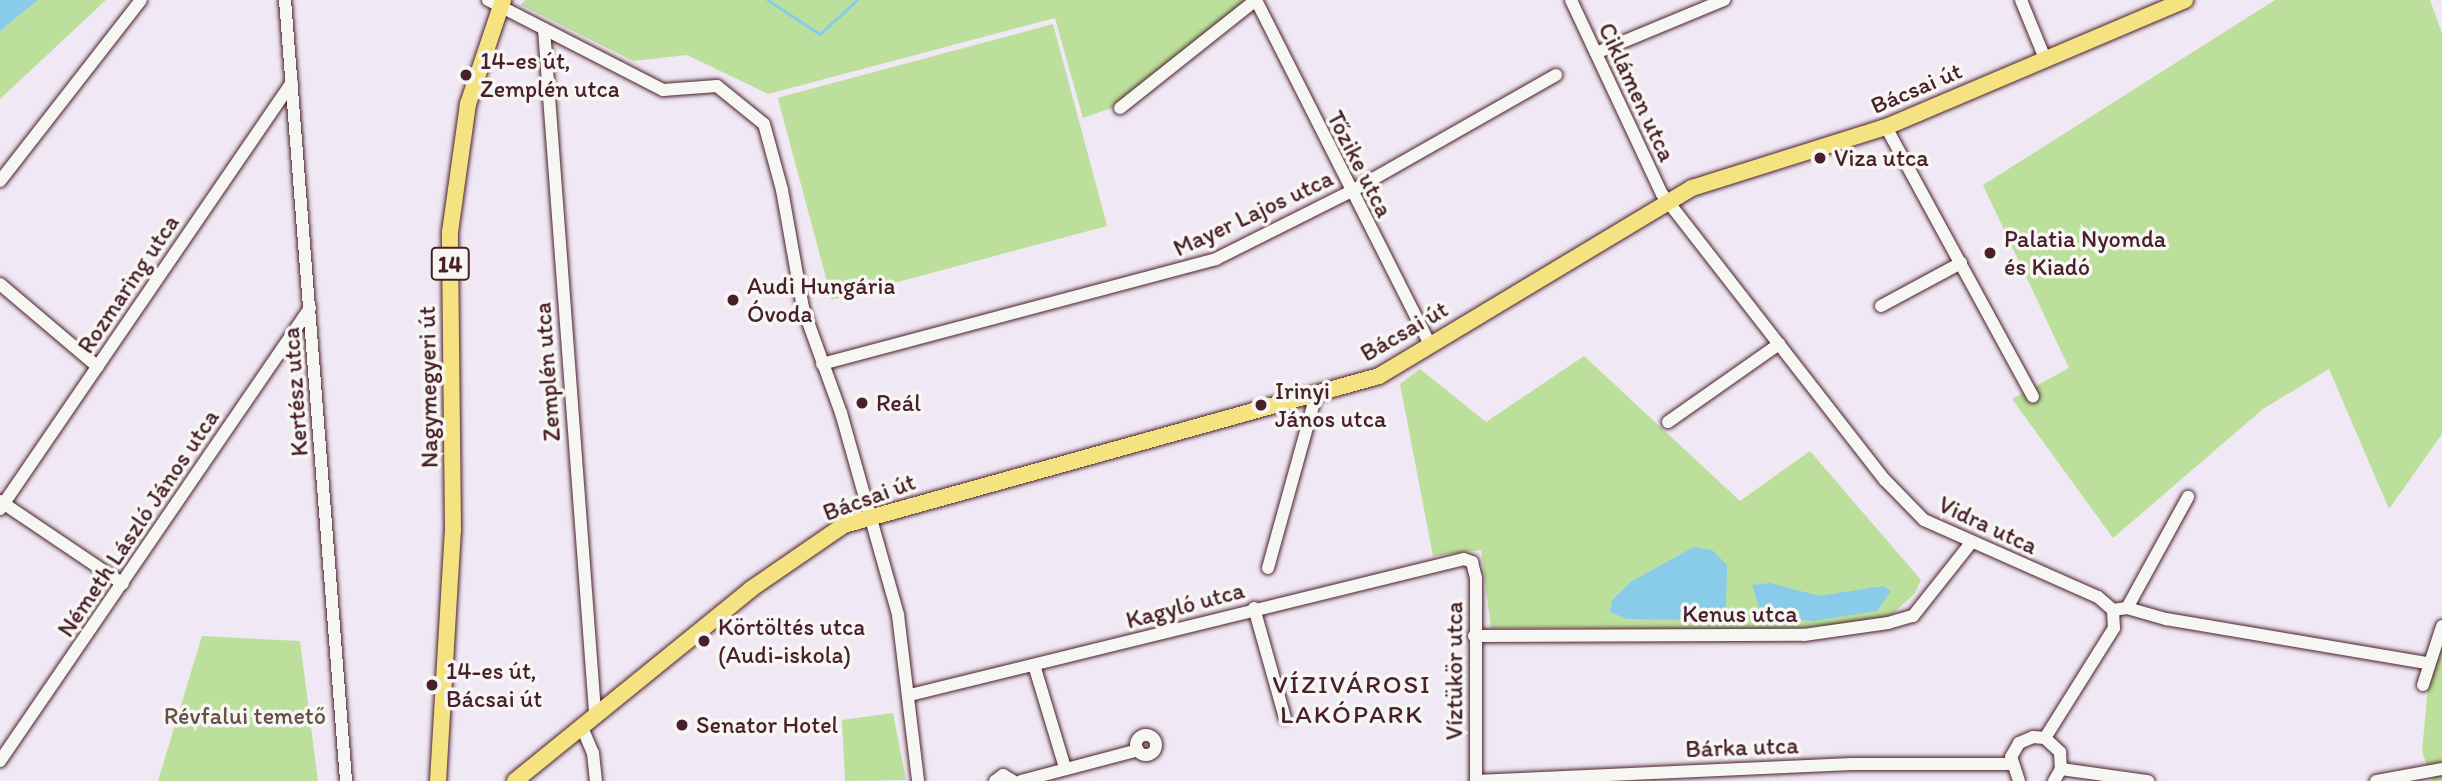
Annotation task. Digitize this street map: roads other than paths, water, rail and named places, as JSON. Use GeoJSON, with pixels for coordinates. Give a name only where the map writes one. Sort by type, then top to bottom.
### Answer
{"type":"FeatureCollection","features":[{"type":"Feature","properties":{"kind":"main road","name":"Bácsai út"},"geometry":{"type":"LineString","coordinates":[[516,780],[595,712],[778,568],[826,536],[869,516],[1379,376],[1667,201],[1886,127],[2044,56],[2185,0]]}},
{"type":"Feature","properties":{"kind":"main road","name":"Nagymegyeri út"},"geometry":{"type":"LineString","coordinates":[[438,781],[453,530],[450,232],[468,104],[497,2]]}},
{"type":"Feature","properties":{"kind":"street"},"geometry":{"type":"LineString","coordinates":[[0,181],[141,0]]}},
{"type":"Feature","properties":{"kind":"street","name":"Kertész utca"},"geometry":{"type":"LineString","coordinates":[[285,0],[346,781]]}},
{"type":"Feature","properties":{"kind":"street"},"geometry":{"type":"LineString","coordinates":[[1120,108],[1256,0]]}},
{"type":"Feature","properties":{"kind":"street","name":"Tőzike utca"},"geometry":{"type":"LineString","coordinates":[[1256,0],[1350,192],[1430,345]]}},
{"type":"Feature","properties":{"kind":"street","name":"Ciklámen utca"},"geometry":{"type":"LineString","coordinates":[[1571,0],[1667,201]]}},
{"type":"Feature","properties":{"kind":"street"},"geometry":{"type":"LineString","coordinates":[[1596,53],[1724,0]]}},
{"type":"Feature","properties":{"kind":"street"},"geometry":{"type":"LineString","coordinates":[[2021,0],[2044,56]]}},
{"type":"Feature","properties":{"kind":"street"},"geometry":{"type":"LineString","coordinates":[[497,2],[663,90],[717,86],[757,114],[774,151],[803,308],[898,615],[910,695],[918,781]]}},
{"type":"Feature","properties":{"kind":"street","name":"Zemplén utca"},"geometry":{"type":"LineString","coordinates":[[544,29],[595,712]]}},
{"type":"Feature","properties":{"kind":"street","name":"Mayer Lajos utca"},"geometry":{"type":"LineString","coordinates":[[822,364],[1177,272],[1216,259],[1350,192],[1556,75]]}},
{"type":"Feature","properties":{"kind":"street","name":"Rozmaring utca"},"geometry":{"type":"LineString","coordinates":[[1,505],[292,82]]}},
{"type":"Feature","properties":{"kind":"street"},"geometry":{"type":"LineString","coordinates":[[1886,127],[2033,397]]}},
{"type":"Feature","properties":{"kind":"street","name":"Vidra utca"},"geometry":{"type":"LineString","coordinates":[[1667,201],[1885,480],[1924,520],[1970,544],[2098,597],[2113,610]]}},
{"type":"Feature","properties":{"kind":"street"},"geometry":{"type":"LineString","coordinates":[[1881,306],[1961,263]]}},
{"type":"Feature","properties":{"kind":"street"},"geometry":{"type":"LineString","coordinates":[[0,284],[98,367]]}},
{"type":"Feature","properties":{"kind":"street","name":"Németh László János utca"},"geometry":{"type":"LineString","coordinates":[[0,761],[310,308]]}},
{"type":"Feature","properties":{"kind":"street"},"geometry":{"type":"LineString","coordinates":[[1668,422],[1779,344]]}},
{"type":"Feature","properties":{"kind":"street"},"geometry":{"type":"LineString","coordinates":[[1268,568],[1316,395]]}},
{"type":"Feature","properties":{"kind":"street"},"geometry":{"type":"LineString","coordinates":[[2127,608],[2188,497]]}},
{"type":"Feature","properties":{"kind":"street"},"geometry":{"type":"LineString","coordinates":[[1,505],[123,584]]}},
{"type":"Feature","properties":{"kind":"street","name":"Kenus utca"},"geometry":{"type":"LineString","coordinates":[[1474,636],[1804,635],[1888,623],[1913,616],[1970,544]]}},
{"type":"Feature","properties":{"kind":"street","name":"Kagyló utca"},"geometry":{"type":"LineString","coordinates":[[910,695],[1439,562],[1472,562]]}},
{"type":"Feature","properties":{"kind":"street","name":"Víztükör utca"},"geometry":{"type":"LineString","coordinates":[[1472,562],[1476,781]]}},
{"type":"Feature","properties":{"kind":"street"},"geometry":{"type":"LineString","coordinates":[[1254,608],[1285,718]]}},
{"type":"Feature","properties":{"kind":"street"},"geometry":{"type":"LineString","coordinates":[[2019,781],[2010,764],[2019,743],[2045,738],[2115,628],[2113,610],[2127,608],[2166,619],[2427,663]]}},
{"type":"Feature","properties":{"kind":"street"},"geometry":{"type":"LineString","coordinates":[[2423,685],[2427,663],[2442,625]]}},
{"type":"Feature","properties":{"kind":"street"},"geometry":{"type":"LineString","coordinates":[[1034,665],[1065,768]]}},
{"type":"Feature","properties":{"kind":"street"},"geometry":{"type":"LineString","coordinates":[[581,725],[593,753],[596,781]]}},
{"type":"Feature","properties":{"kind":"street"},"geometry":{"type":"LineString","coordinates":[[2045,738],[2060,752],[2061,769],[2054,781]]}},
{"type":"Feature","properties":{"kind":"street"},"geometry":{"type":"LineString","coordinates":[[1021,781],[1138,750]]}},
{"type":"Feature","properties":{"kind":"street","name":"Bárka utca"},"geometry":{"type":"LineString","coordinates":[[1476,781],[1852,764],[2010,764]]}},
{"type":"Feature","properties":{"kind":"street"},"geometry":{"type":"LineString","coordinates":[[2061,769],[2148,781]]}},
{"type":"Feature","properties":{"kind":"street"},"geometry":{"type":"LineString","coordinates":[[2376,781],[2442,769]]}},
{"type":"Feature","properties":{"kind":"street"},"geometry":{"type":"LineString","coordinates":[[995,781],[1003,775],[1013,781]]}},
{"type":"Feature","properties":{"kind":"water"},"geometry":{"type":"Polygon","coordinates":[[[0,0],[38,0],[0,31],[0,0]]]}},
{"type":"Feature","properties":{"kind":"water"},"geometry":{"type":"Polygon","coordinates":[[[1694,547],[1712,550],[1727,565],[1726,608],[1692,620],[1627,619],[1610,612],[1612,600],[1632,581],[1694,547]]]}},
{"type":"Feature","properties":{"kind":"water"},"geometry":{"type":"Polygon","coordinates":[[[1770,583],[1819,596],[1883,586],[1891,591],[1877,611],[1812,621],[1762,617],[1752,585],[1770,583]]]}},
{"type":"Feature","properties":{"kind":"waterway"},"geometry":{"type":"LineString","coordinates":[[768,0],[820,34],[857,0]]}},
{"type":"Feature","properties":{"kind":"place","name":"14-es út, Zemplén utca"},"geometry":{"type":"Point","coordinates":[466,75]}},
{"type":"Feature","properties":{"kind":"place","name":"Viza utca"},"geometry":{"type":"Point","coordinates":[1820,158]}},
{"type":"Feature","properties":{"kind":"place","name":"Palatia Nyomda és Kiadó"},"geometry":{"type":"Point","coordinates":[1990,253]}},
{"type":"Feature","properties":{"kind":"place","name":"Audi Hungária Óvoda"},"geometry":{"type":"Point","coordinates":[733,300]}},
{"type":"Feature","properties":{"kind":"place","name":"Reál"},"geometry":{"type":"Point","coordinates":[862,403]}},
{"type":"Feature","properties":{"kind":"place","name":"Irinyi János utca"},"geometry":{"type":"Point","coordinates":[1261,405]}},
{"type":"Feature","properties":{"kind":"place","name":"Körtöltés utca (Audi-iskola)"},"geometry":{"type":"Point","coordinates":[704,641]}},
{"type":"Feature","properties":{"kind":"place","name":"14-es út, Bácsai út"},"geometry":{"type":"Point","coordinates":[432,685]}},
{"type":"Feature","properties":{"kind":"place","name":"Senator Hotel"},"geometry":{"type":"Point","coordinates":[682,725]}},
{"type":"Feature","properties":{"kind":"district","name":"VÍZIVÁROSI LAKÓPARK"},"geometry":{"type":"Point","coordinates":[1352,700]}},
{"type":"Feature","properties":{"kind":"park label","name":"Révfalui temető"},"geometry":{"type":"Point","coordinates":[245,716]}}]}
